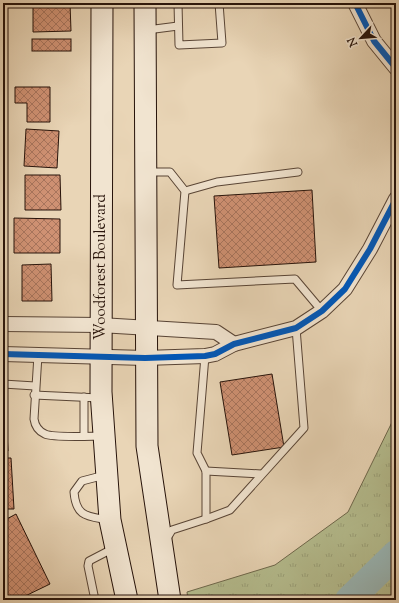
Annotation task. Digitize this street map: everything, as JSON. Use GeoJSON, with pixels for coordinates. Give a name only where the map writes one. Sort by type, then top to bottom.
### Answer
{"type":"FeatureCollection","features":[{"type":"Feature","properties":{"kind":"main road","name":"Woodforest Boulevard"},"geometry":{"type":"LineString","coordinates":[[102,3],[103,115],[100,356],[93,397],[93,436],[106,474],[110,520],[127,600]]}},
{"type":"Feature","properties":{"kind":"main road"},"geometry":{"type":"LineString","coordinates":[[145,3],[145,358],[147,446],[170,600]]}},
{"type":"Feature","properties":{"kind":"street"},"geometry":{"type":"LineString","coordinates":[[355,3],[374,41],[396,68]]}},
{"type":"Feature","properties":{"kind":"street"},"geometry":{"type":"LineString","coordinates":[[3,354],[145,358],[205,356],[216,354],[234,344],[296,328],[322,311],[344,289],[370,249],[396,199]]}},
{"type":"Feature","properties":{"kind":"street"},"geometry":{"type":"LineString","coordinates":[[3,324],[100,325],[216,332],[234,344]]}},
{"type":"Feature","properties":{"kind":"lane"},"geometry":{"type":"LineString","coordinates":[[178,3],[180,45],[222,42],[219,3]]}},
{"type":"Feature","properties":{"kind":"lane"},"geometry":{"type":"LineString","coordinates":[[145,30],[178,26]]}},
{"type":"Feature","properties":{"kind":"lane"},"geometry":{"type":"LineString","coordinates":[[145,172],[170,172],[185,191],[177,285],[295,279],[322,311]]}},
{"type":"Feature","properties":{"kind":"lane"},"geometry":{"type":"LineString","coordinates":[[185,191],[217,182],[298,172]]}},
{"type":"Feature","properties":{"kind":"lane"},"geometry":{"type":"LineString","coordinates":[[162,547],[172,530],[230,510],[304,428],[296,328]]}},
{"type":"Feature","properties":{"kind":"lane"},"geometry":{"type":"LineString","coordinates":[[38,355],[34,395],[35,425],[39,430],[49,436],[93,436]]}},
{"type":"Feature","properties":{"kind":"lane"},"geometry":{"type":"LineString","coordinates":[[205,356],[197,453],[206,471],[206,519]]}},
{"type":"Feature","properties":{"kind":"lane"},"geometry":{"type":"LineString","coordinates":[[3,384],[35,386]]}},
{"type":"Feature","properties":{"kind":"lane"},"geometry":{"type":"LineString","coordinates":[[34,395],[93,397]]}},
{"type":"Feature","properties":{"kind":"lane"},"geometry":{"type":"LineString","coordinates":[[206,471],[261,474]]}},
{"type":"Feature","properties":{"kind":"lane"},"geometry":{"type":"LineString","coordinates":[[106,474],[82,481],[74,492],[76,504],[81,513],[85,516],[110,520]]}},
{"type":"Feature","properties":{"kind":"lane"},"geometry":{"type":"LineString","coordinates":[[95,600],[88,566],[89,561],[116,547]]}},
{"type":"Feature","properties":{"kind":"green space"},"geometry":{"type":"Polygon","coordinates":[[[396,414],[396,600],[188,600],[187,592],[275,565],[348,512],[396,414]]]}},
{"type":"Feature","properties":{"kind":"building"},"geometry":{"type":"Polygon","coordinates":[[[33,3],[70,3],[71,31],[33,32],[33,3]]]}},
{"type":"Feature","properties":{"kind":"building"},"geometry":{"type":"Polygon","coordinates":[[[32,39],[71,39],[71,51],[32,51],[32,39]]]}},
{"type":"Feature","properties":{"kind":"building"},"geometry":{"type":"Polygon","coordinates":[[[15,87],[50,87],[50,122],[27,122],[27,103],[15,103],[15,87]]]}},
{"type":"Feature","properties":{"kind":"building"},"geometry":{"type":"Polygon","coordinates":[[[26,129],[59,131],[57,168],[24,166],[26,129]]]}},
{"type":"Feature","properties":{"kind":"building"},"geometry":{"type":"Polygon","coordinates":[[[25,175],[60,175],[61,210],[25,210],[25,175]]]}},
{"type":"Feature","properties":{"kind":"building"},"geometry":{"type":"Polygon","coordinates":[[[312,190],[316,262],[219,268],[214,196],[312,190]]]}},
{"type":"Feature","properties":{"kind":"building"},"geometry":{"type":"Polygon","coordinates":[[[14,218],[60,219],[60,253],[14,253],[14,218]]]}},
{"type":"Feature","properties":{"kind":"building"},"geometry":{"type":"Polygon","coordinates":[[[51,264],[52,301],[22,301],[22,265],[51,264]]]}},
{"type":"Feature","properties":{"kind":"building"},"geometry":{"type":"Polygon","coordinates":[[[272,374],[284,447],[232,455],[220,382],[272,374]]]}},
{"type":"Feature","properties":{"kind":"building"},"geometry":{"type":"Polygon","coordinates":[[[3,396],[5,396],[8,451],[3,451],[3,396]]]}},
{"type":"Feature","properties":{"kind":"building"},"geometry":{"type":"Polygon","coordinates":[[[3,458],[11,458],[14,509],[3,509],[3,458]]]}},
{"type":"Feature","properties":{"kind":"building"},"geometry":{"type":"Polygon","coordinates":[[[16,514],[50,584],[17,600],[8,600],[3,590],[3,521],[16,514]]]}},
{"type":"Feature","properties":{"kind":"waterway"},"geometry":{"type":"LineString","coordinates":[[349,600],[396,554]]}},
{"type":"Feature","properties":{"kind":"cycle path"},"geometry":{"type":"LineString","coordinates":[[355,3],[374,41],[396,68]]}},
{"type":"Feature","properties":{"kind":"cycle path"},"geometry":{"type":"LineString","coordinates":[[3,354],[145,358],[205,356],[215,354],[234,344],[296,328],[322,311],[345,289],[370,249],[396,199]]}}]}
